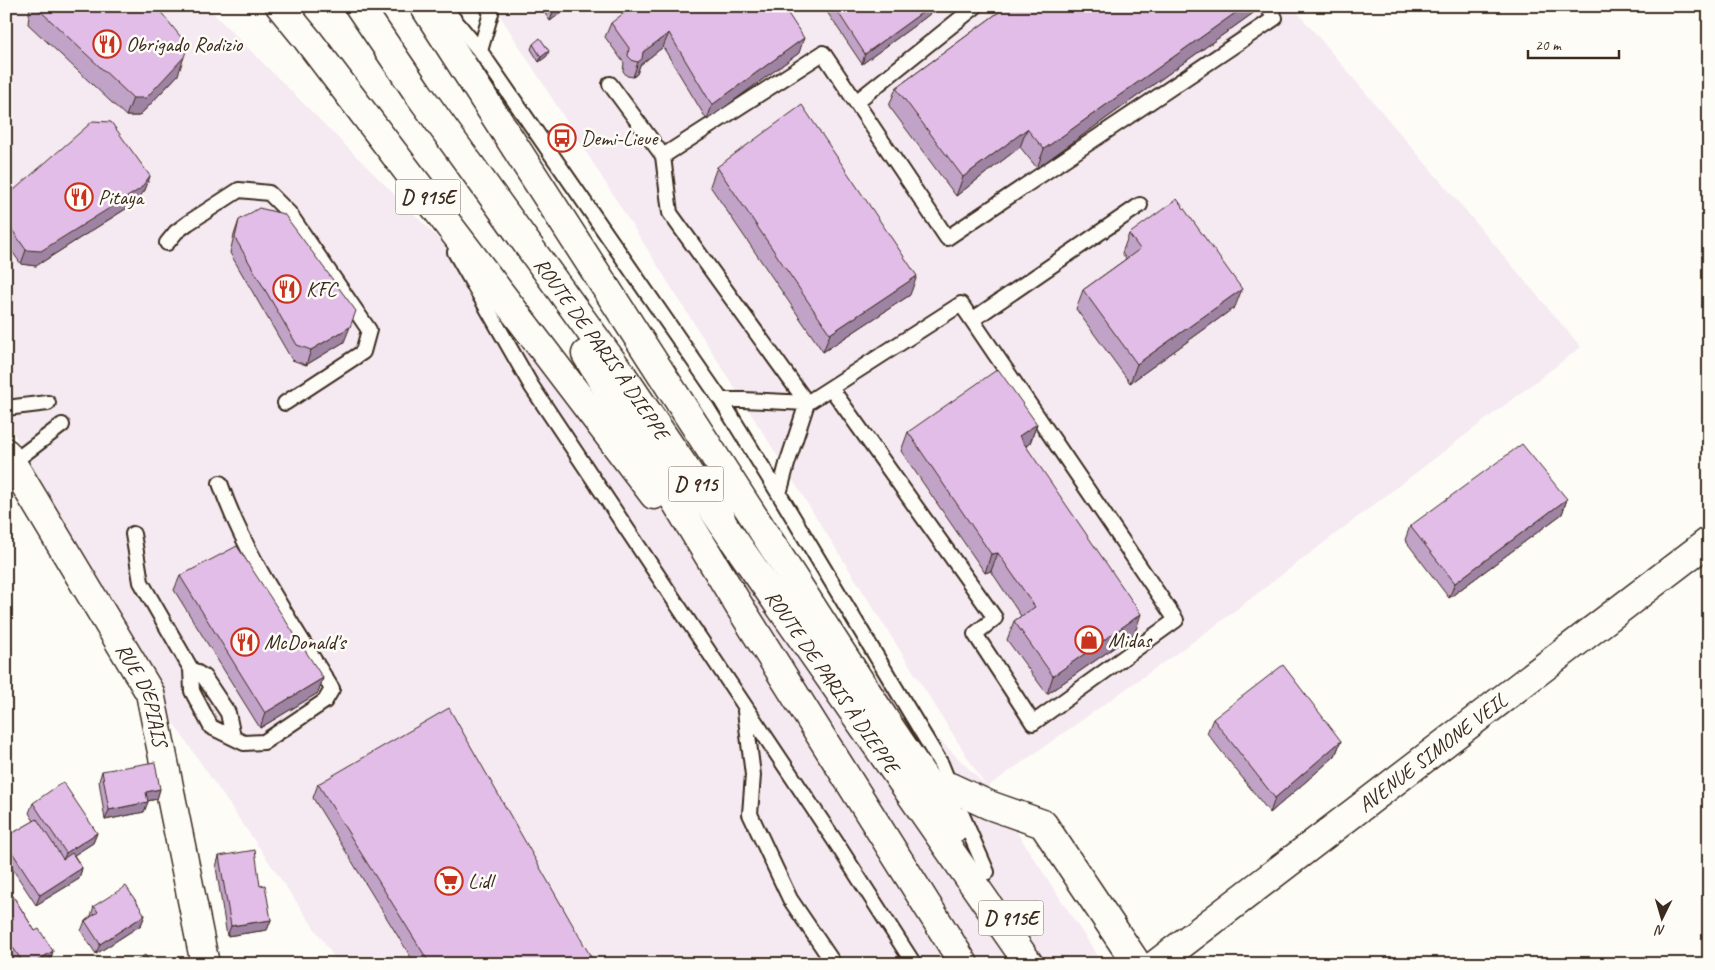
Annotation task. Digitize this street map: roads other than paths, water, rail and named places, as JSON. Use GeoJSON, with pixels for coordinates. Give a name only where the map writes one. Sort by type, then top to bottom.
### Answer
{"type":"FeatureCollection","features":[{"type":"Feature","properties":{"kind":"main road","name":"D 915E"},"geometry":{"type":"LineString","coordinates":[[280,6],[307,38],[741,609]]}},
{"type":"Feature","properties":{"kind":"main road","name":"ROUTE DE PARIS À DIEPPE"},"geometry":{"type":"LineString","coordinates":[[339,6],[588,357],[741,609],[964,964]]}},
{"type":"Feature","properties":{"kind":"main road","name":"ROUTE DE PARIS À DIEPPE"},"geometry":{"type":"LineString","coordinates":[[359,6],[418,93],[622,375],[731,536],[1029,964]]}},
{"type":"Feature","properties":{"kind":"main road","name":"D 915E"},"geometry":{"type":"LineString","coordinates":[[424,6],[883,717],[986,872],[1036,964]]}},
{"type":"Feature","properties":{"kind":"main road","name":"RUE D'EPIAIS"},"geometry":{"type":"LineString","coordinates":[[9,458],[150,693],[205,964]]}},
{"type":"Feature","properties":{"kind":"main road","name":"AVENUE SIMONE VEIL"},"geometry":{"type":"LineString","coordinates":[[1156,964],[1709,542]]}},
{"type":"Feature","properties":{"kind":"main road"},"geometry":{"type":"LineString","coordinates":[[950,787],[989,805],[1043,824],[1137,964]]}},
{"type":"Feature","properties":{"kind":"lane"},"geometry":{"type":"LineString","coordinates":[[443,6],[480,51],[721,400],[941,764],[986,872]]}},
{"type":"Feature","properties":{"kind":"lane"},"geometry":{"type":"LineString","coordinates":[[480,51],[491,13],[487,6]]}},
{"type":"Feature","properties":{"kind":"lane"},"geometry":{"type":"LineString","coordinates":[[856,102],[976,6]]}},
{"type":"Feature","properties":{"kind":"lane"},"geometry":{"type":"LineString","coordinates":[[662,156],[823,53],[947,238],[1275,18],[1267,6]]}},
{"type":"Feature","properties":{"kind":"lane"},"geometry":{"type":"LineString","coordinates":[[610,84],[662,156],[670,213],[807,403]]}},
{"type":"Feature","properties":{"kind":"lane"},"geometry":{"type":"LineString","coordinates":[[410,173],[532,387],[835,841],[914,964]]}},
{"type":"Feature","properties":{"kind":"lane"},"geometry":{"type":"LineString","coordinates":[[167,243],[176,232],[188,223],[238,190],[269,193],[289,213],[369,330],[363,352],[285,403]]}},
{"type":"Feature","properties":{"kind":"lane"},"geometry":{"type":"LineString","coordinates":[[972,320],[1140,205]]}},
{"type":"Feature","properties":{"kind":"lane"},"geometry":{"type":"LineString","coordinates":[[721,400],[807,403],[961,304],[1176,620],[1033,723],[974,634],[995,618],[831,388]]}},
{"type":"Feature","properties":{"kind":"lane"},"geometry":{"type":"LineString","coordinates":[[6,408],[48,403]]}},
{"type":"Feature","properties":{"kind":"lane"},"geometry":{"type":"LineString","coordinates":[[779,494],[807,403]]}},
{"type":"Feature","properties":{"kind":"lane"},"geometry":{"type":"LineString","coordinates":[[9,458],[62,425]]}},
{"type":"Feature","properties":{"kind":"lane"},"geometry":{"type":"LineString","coordinates":[[715,456],[731,536]]}},
{"type":"Feature","properties":{"kind":"lane"},"geometry":{"type":"LineString","coordinates":[[133,534],[141,582],[191,669],[192,691],[211,727],[244,743],[264,742],[325,701],[332,689],[257,564],[234,519],[220,483]]}},
{"type":"Feature","properties":{"kind":"lane"},"geometry":{"type":"LineString","coordinates":[[191,669],[204,677],[228,713],[232,737]]}},
{"type":"Feature","properties":{"kind":"lane"},"geometry":{"type":"LineString","coordinates":[[745,708],[753,775],[750,814],[790,900],[834,964]]}},
{"type":"Feature","properties":{"kind":"place","name":"Obrigado Rodizio"},"geometry":{"type":"Point","coordinates":[107,44]}},
{"type":"Feature","properties":{"kind":"place","name":"Demi-Lieue"},"geometry":{"type":"Point","coordinates":[562,138]}},
{"type":"Feature","properties":{"kind":"place","name":"Pitaya"},"geometry":{"type":"Point","coordinates":[79,197]}},
{"type":"Feature","properties":{"kind":"place","name":"KFC"},"geometry":{"type":"Point","coordinates":[287,289]}},
{"type":"Feature","properties":{"kind":"place","name":"Midas"},"geometry":{"type":"Point","coordinates":[1089,640]}},
{"type":"Feature","properties":{"kind":"place","name":"McDonald's"},"geometry":{"type":"Point","coordinates":[245,642]}},
{"type":"Feature","properties":{"kind":"place","name":"Lidl"},"geometry":{"type":"Point","coordinates":[449,881]}}]}
